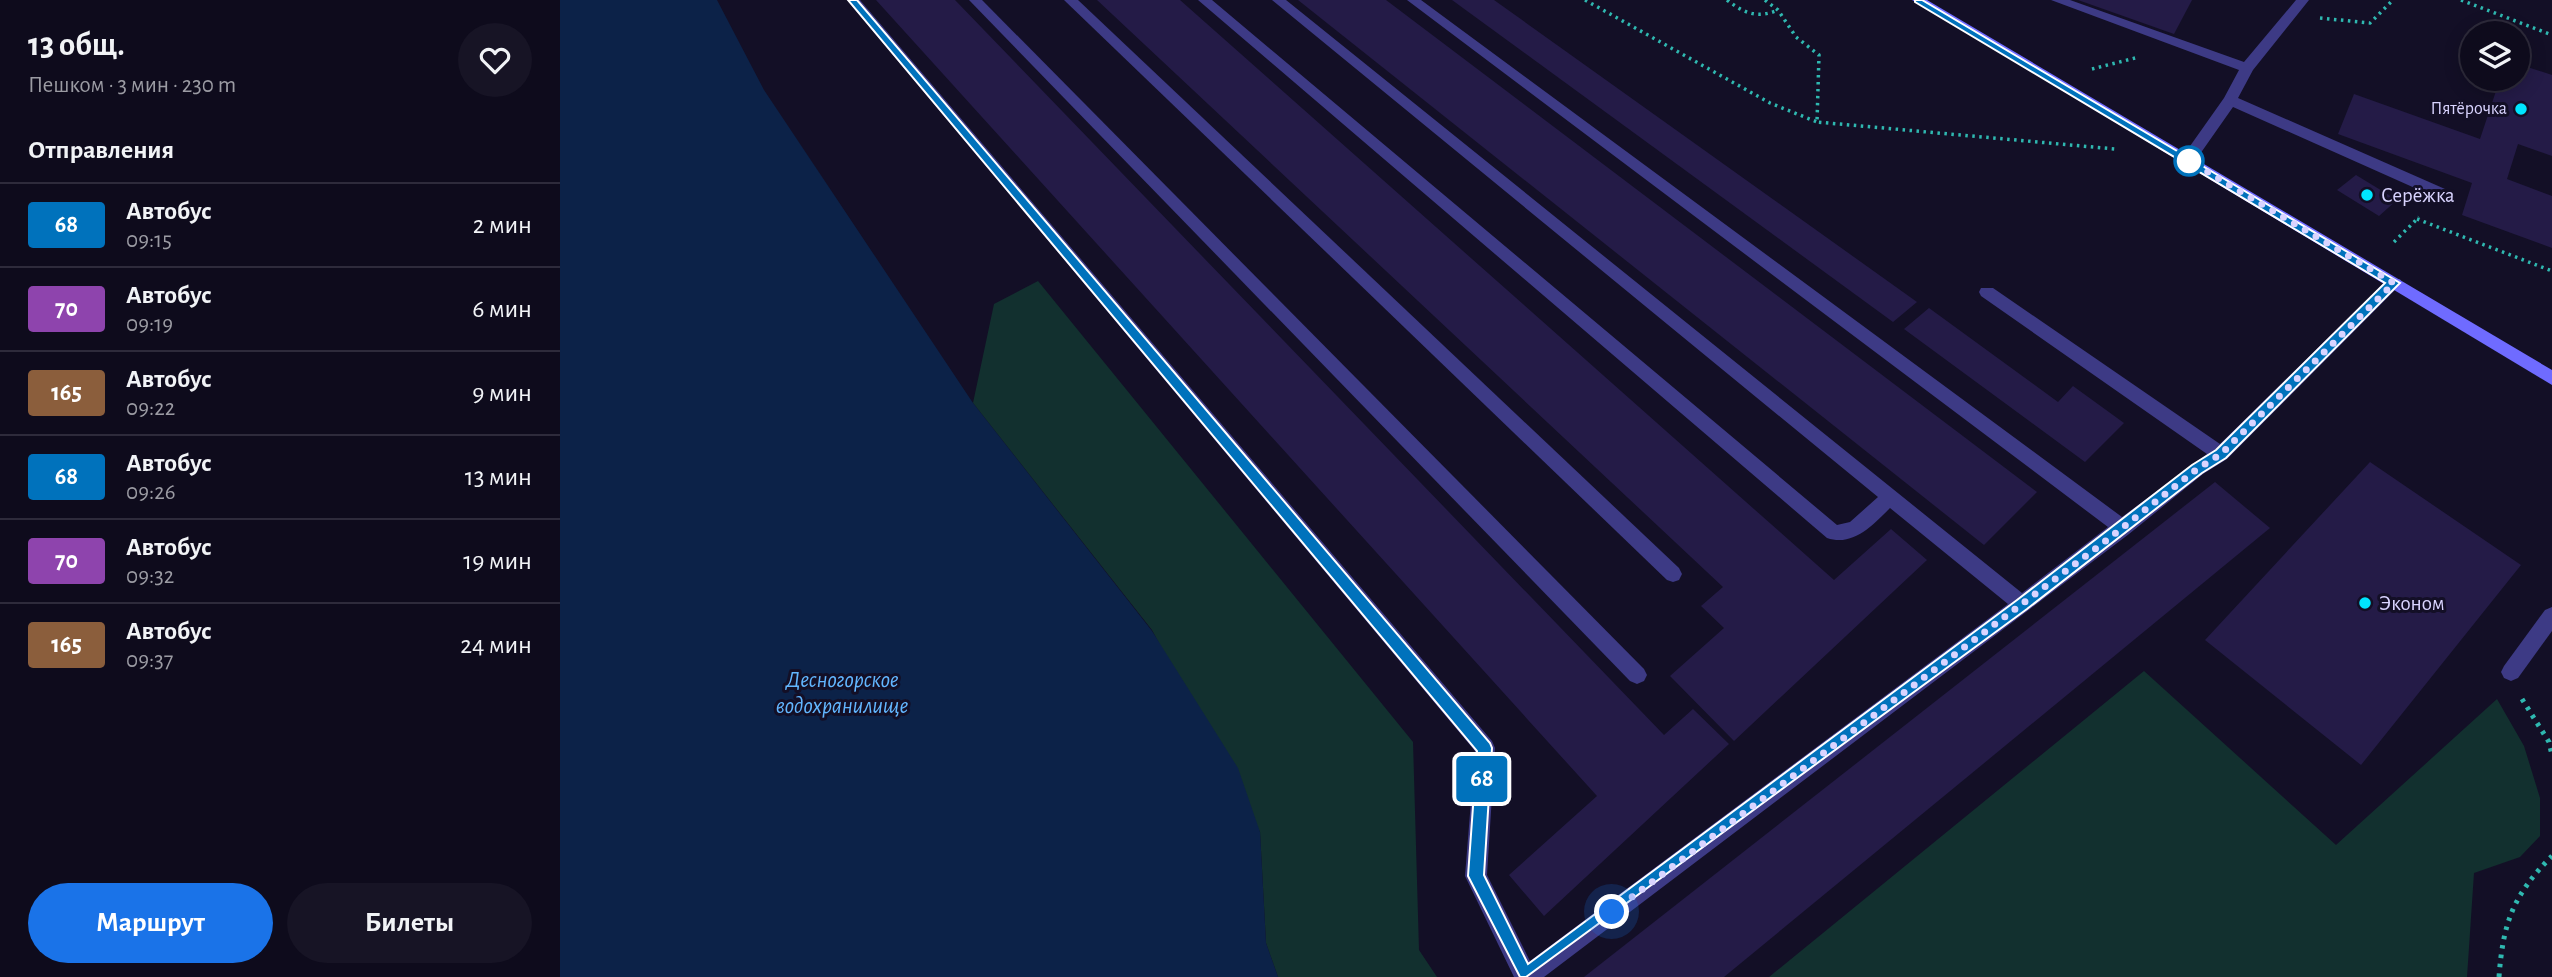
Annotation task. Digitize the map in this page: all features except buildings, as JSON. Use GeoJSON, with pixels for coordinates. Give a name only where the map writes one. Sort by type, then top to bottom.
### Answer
{"type":"FeatureCollection","features":[{"type":"Feature","properties":{"kind":"street"},"geometry":{"type":"LineString","coordinates":[[1918,0],[2552,378]]}},
{"type":"Feature","properties":{"kind":"lane"},"geometry":{"type":"LineString","coordinates":[[853,0],[1485,748],[1476,876],[1526,977],[2123,528],[2197,469],[2221,454],[2394,283]]}},
{"type":"Feature","properties":{"kind":"lane"},"geometry":{"type":"LineString","coordinates":[[975,0],[1637,675]]}},
{"type":"Feature","properties":{"kind":"lane"},"geometry":{"type":"LineString","coordinates":[[1070,0],[1673,574]]}},
{"type":"Feature","properties":{"kind":"lane"},"geometry":{"type":"LineString","coordinates":[[1204,0],[1833,532],[1842,535],[1850,532],[1890,497]]}},
{"type":"Feature","properties":{"kind":"lane"},"geometry":{"type":"LineString","coordinates":[[1278,0],[2022,604]]}},
{"type":"Feature","properties":{"kind":"lane"},"geometry":{"type":"LineString","coordinates":[[1413,0],[2123,528]]}},
{"type":"Feature","properties":{"kind":"lane"},"geometry":{"type":"LineString","coordinates":[[2057,0],[2247,68]]}},
{"type":"Feature","properties":{"kind":"lane"},"geometry":{"type":"LineString","coordinates":[[2188,160],[2230,100],[2247,68],[2303,0]]}},
{"type":"Feature","properties":{"kind":"lane"},"geometry":{"type":"LineString","coordinates":[[2230,100],[2440,193]]}},
{"type":"Feature","properties":{"kind":"lane"},"geometry":{"type":"LineString","coordinates":[[1987,292],[2221,454]]}},
{"type":"Feature","properties":{"kind":"lane"},"geometry":{"type":"LineString","coordinates":[[2511,672],[2552,616]]}},
{"type":"Feature","properties":{"kind":"path"},"geometry":{"type":"LineString","coordinates":[[1585,0],[1770,103],[1816,122],[2122,150]]}},
{"type":"Feature","properties":{"kind":"path"},"geometry":{"type":"LineString","coordinates":[[1727,0],[1747,15],[1757,18],[1778,10]]}},
{"type":"Feature","properties":{"kind":"path"},"geometry":{"type":"LineString","coordinates":[[1765,0],[1778,10],[1796,37],[1819,55],[1816,122]]}},
{"type":"Feature","properties":{"kind":"path"},"geometry":{"type":"LineString","coordinates":[[2289,15],[2370,23],[2393,0]]}},
{"type":"Feature","properties":{"kind":"path"},"geometry":{"type":"LineString","coordinates":[[2461,0],[2552,35]]}},
{"type":"Feature","properties":{"kind":"path"},"geometry":{"type":"LineString","coordinates":[[2394,243],[2440,193]]}},
{"type":"Feature","properties":{"kind":"path"},"geometry":{"type":"LineString","coordinates":[[2417,219],[2552,271]]}},
{"type":"Feature","properties":{"kind":"path"},"geometry":{"type":"LineString","coordinates":[[2511,672],[2523,702],[2549,743],[2552,755]]}},
{"type":"Feature","properties":{"kind":"path"},"geometry":{"type":"LineString","coordinates":[[2499,977],[2511,904],[2530,877],[2552,856]]}},
{"type":"Feature","properties":{"kind":"green space"},"geometry":{"type":"Polygon","coordinates":[[[1038,281],[1413,742],[1419,950],[1437,977],[1278,977],[1266,943],[1260,832],[1152,630],[973,403],[994,304],[1038,281]]]}},
{"type":"Feature","properties":{"kind":"green space"},"geometry":{"type":"Polygon","coordinates":[[[2144,671],[2336,845],[2497,699],[2524,746],[2540,798],[2540,836],[2520,857],[2474,873],[2467,977],[1769,977],[2144,671]]]}},
{"type":"Feature","properties":{"kind":"water","name":"Десногорское водохранилище"},"geometry":{"type":"Polygon","coordinates":[[[560,0],[717,0],[764,90],[973,403],[1152,631],[1238,768],[1260,832],[1266,943],[1278,977],[560,977],[560,0]]]}},
{"type":"Feature","properties":{"kind":"bus line","name":"68"},"geometry":{"type":"LineString","coordinates":[[853,0],[1485,748],[1476,876],[1526,977],[2123,528],[2197,469],[2221,454],[2394,283],[1918,0]]}},
{"type":"Feature","properties":{"kind":"place","name":"Пятёрочка"},"geometry":{"type":"Point","coordinates":[2521,109]}},
{"type":"Feature","properties":{"kind":"place","name":"Серёжка"},"geometry":{"type":"Point","coordinates":[2367,195]}},
{"type":"Feature","properties":{"kind":"place","name":"Эконом"},"geometry":{"type":"Point","coordinates":[2365,603]}},
{"type":"Feature","properties":{"kind":"route"},"geometry":{"type":"LineString","coordinates":[[1612,912],[2103,543],[2197,469],[2221,454],[2394,283],[2189,161]]}}]}
